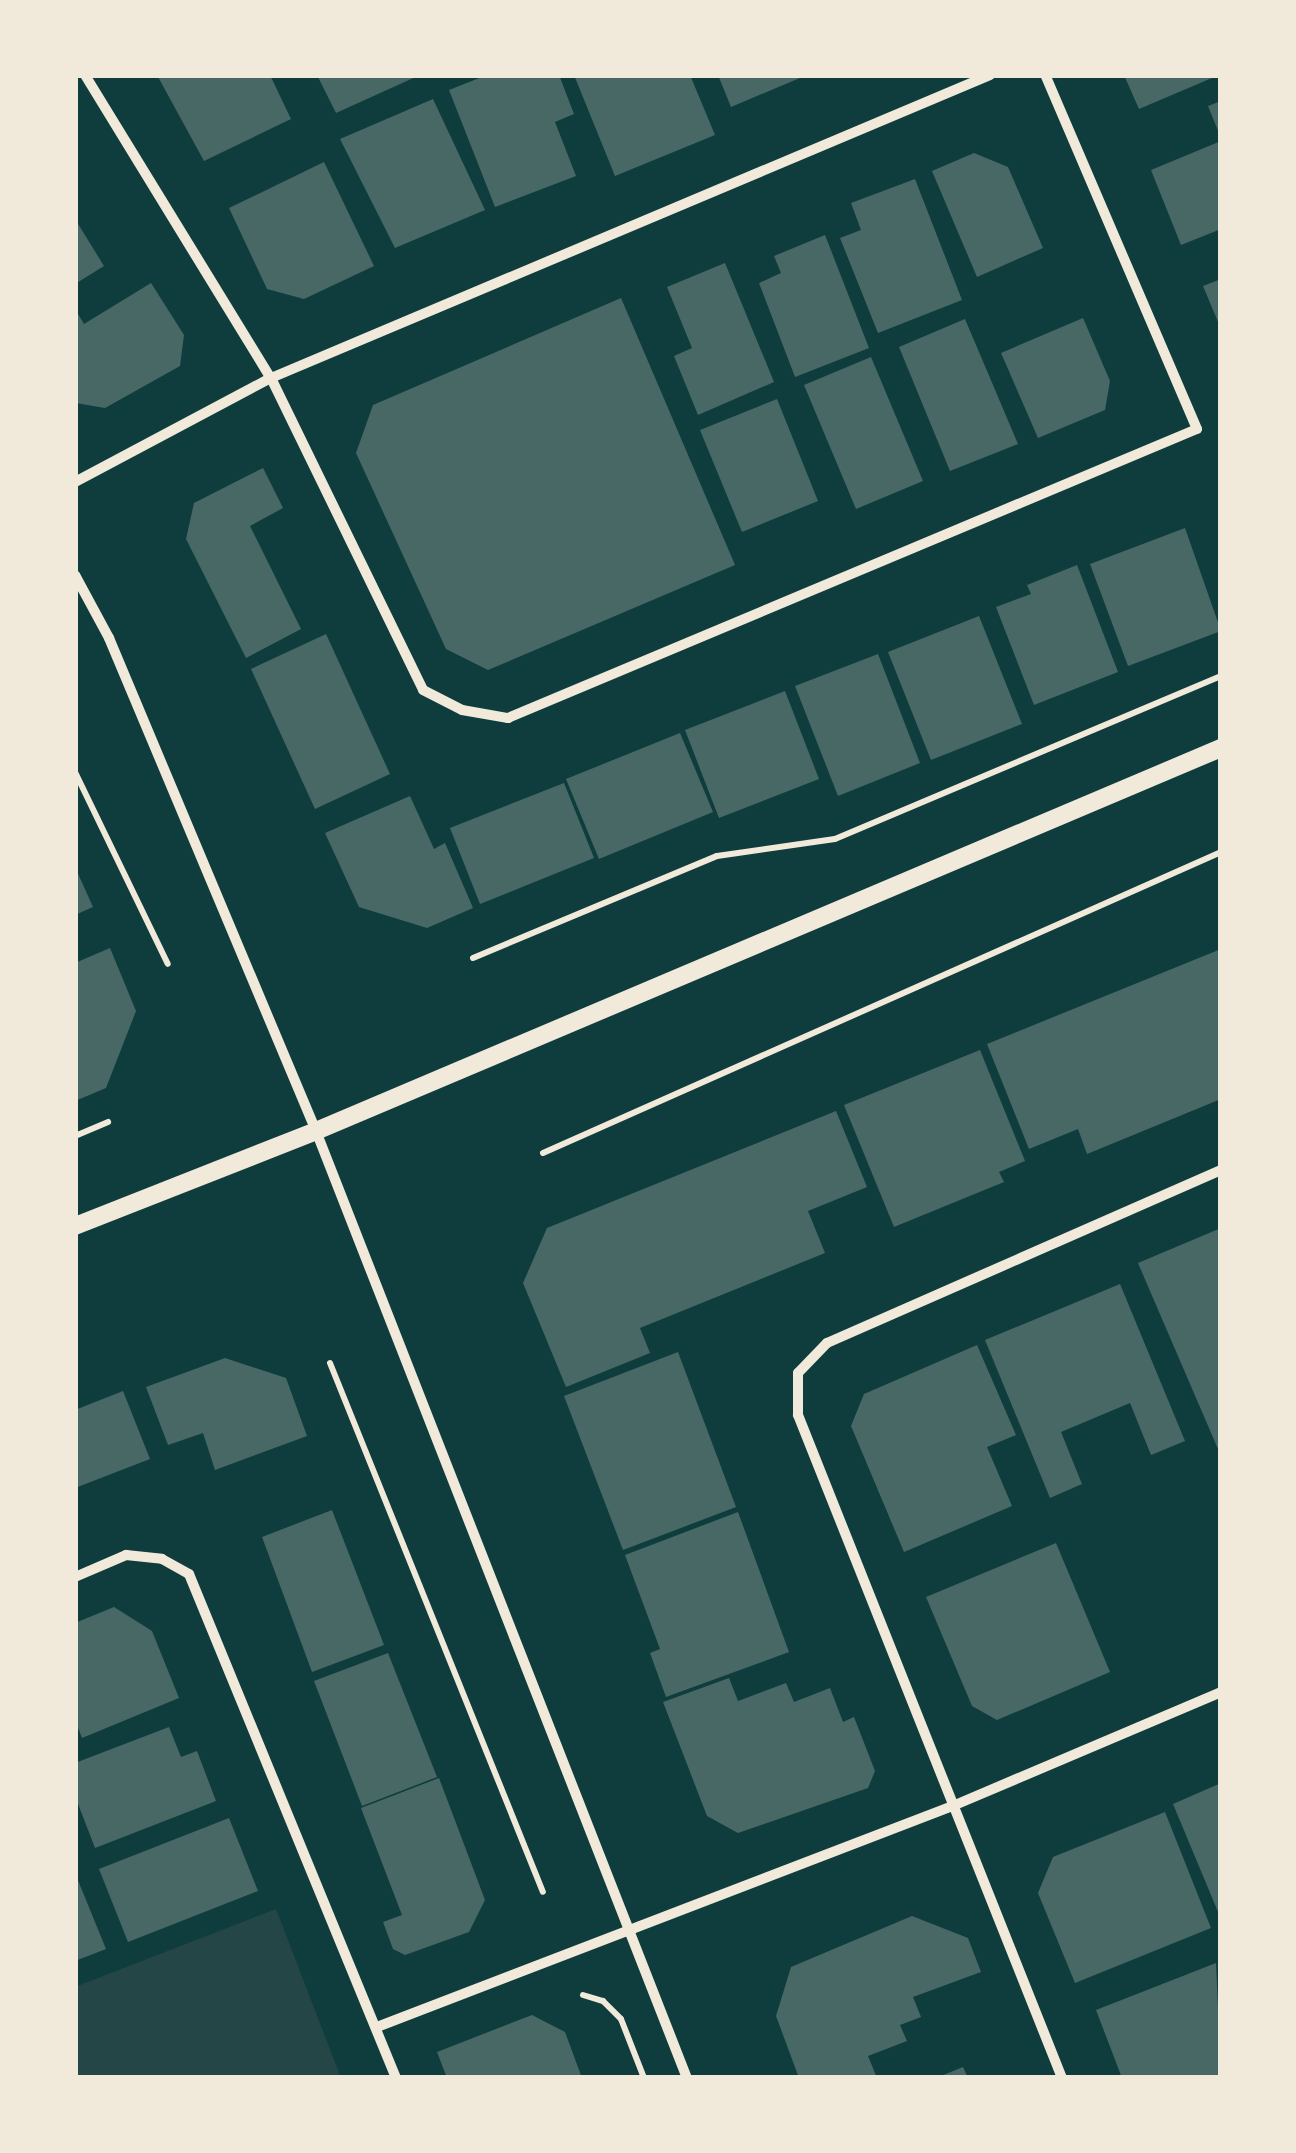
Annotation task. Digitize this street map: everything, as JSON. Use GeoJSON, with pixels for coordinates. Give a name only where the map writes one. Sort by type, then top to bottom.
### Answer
{"type":"FeatureCollection","features":[{"type":"Feature","properties":{"kind":"street"},"geometry":{"type":"LineString","coordinates":[[85,75],[271,378],[423,690],[462,710],[508,718],[1197,429],[1045,75]]}},
{"type":"Feature","properties":{"kind":"street"},"geometry":{"type":"LineString","coordinates":[[75,482],[271,378],[990,75]]}},
{"type":"Feature","properties":{"kind":"street"},"geometry":{"type":"LineString","coordinates":[[75,575],[109,638],[316,1131],[687,2078]]}},
{"type":"Feature","properties":{"kind":"street"},"geometry":{"type":"LineString","coordinates":[[75,1226],[316,1131],[1221,748]]}},
{"type":"Feature","properties":{"kind":"street"},"geometry":{"type":"LineString","coordinates":[[1062,2078],[798,1414],[798,1373],[827,1343],[1221,1170]]}},
{"type":"Feature","properties":{"kind":"street"},"geometry":{"type":"LineString","coordinates":[[75,1577],[126,1555],[162,1558],[189,1574],[396,2078]]}},
{"type":"Feature","properties":{"kind":"street"},"geometry":{"type":"LineString","coordinates":[[377,2026],[632,1932],[956,1805],[1221,1692]]}},
{"type":"Feature","properties":{"kind":"path"},"geometry":{"type":"LineString","coordinates":[[474,958],[717,856],[834,839],[1221,676]]}},
{"type":"Feature","properties":{"kind":"path"},"geometry":{"type":"LineString","coordinates":[[75,772],[168,964]]}},
{"type":"Feature","properties":{"kind":"path"},"geometry":{"type":"LineString","coordinates":[[543,1152],[1221,852]]}},
{"type":"Feature","properties":{"kind":"path"},"geometry":{"type":"LineString","coordinates":[[75,1136],[108,1122]]}},
{"type":"Feature","properties":{"kind":"path"},"geometry":{"type":"LineString","coordinates":[[330,1363],[543,1892]]}},
{"type":"Feature","properties":{"kind":"path"},"geometry":{"type":"LineString","coordinates":[[583,1995],[603,2000],[621,2019],[644,2078]]}},
{"type":"Feature","properties":{"kind":"shaded area"},"geometry":{"type":"Polygon","coordinates":[[[276,1909],[341,2078],[75,2078],[75,1987],[276,1909]]]}},
{"type":"Feature","properties":{"kind":"building"},"geometry":{"type":"Polygon","coordinates":[[[157,75],[270,75],[291,119],[204,161],[157,75]]]}},
{"type":"Feature","properties":{"kind":"building"},"geometry":{"type":"Polygon","coordinates":[[[317,75],[420,75],[336,113],[317,75]]]}},
{"type":"Feature","properties":{"kind":"building"},"geometry":{"type":"Polygon","coordinates":[[[487,75],[559,75],[574,114],[555,122],[576,176],[495,207],[449,90],[487,75]]]}},
{"type":"Feature","properties":{"kind":"building"},"geometry":{"type":"Polygon","coordinates":[[[574,75],[690,75],[715,135],[615,176],[574,75]]]}},
{"type":"Feature","properties":{"kind":"building"},"geometry":{"type":"Polygon","coordinates":[[[718,75],[807,75],[731,107],[718,75]]]}},
{"type":"Feature","properties":{"kind":"building"},"geometry":{"type":"Polygon","coordinates":[[[1124,75],[1219,75],[1139,109],[1124,75]]]}},
{"type":"Feature","properties":{"kind":"building"},"geometry":{"type":"Polygon","coordinates":[[[433,99],[485,210],[395,248],[340,139],[433,99]]]}},
{"type":"Feature","properties":{"kind":"building"},"geometry":{"type":"Polygon","coordinates":[[[1221,101],[1221,138],[1208,106],[1221,101]]]}},
{"type":"Feature","properties":{"kind":"building"},"geometry":{"type":"Polygon","coordinates":[[[1221,141],[1221,229],[1181,245],[1151,170],[1221,141]]]}},
{"type":"Feature","properties":{"kind":"building"},"geometry":{"type":"Polygon","coordinates":[[[974,153],[1008,167],[1043,248],[977,277],[932,171],[974,153]]]}},
{"type":"Feature","properties":{"kind":"building"},"geometry":{"type":"Polygon","coordinates":[[[324,162],[374,266],[304,299],[267,289],[229,208],[324,162]]]}},
{"type":"Feature","properties":{"kind":"building"},"geometry":{"type":"Polygon","coordinates":[[[915,179],[962,300],[878,333],[840,238],[861,230],[851,203],[915,179]]]}},
{"type":"Feature","properties":{"kind":"building"},"geometry":{"type":"Polygon","coordinates":[[[75,219],[104,266],[75,284],[75,219]]]}},
{"type":"Feature","properties":{"kind":"building"},"geometry":{"type":"Polygon","coordinates":[[[825,235],[869,348],[795,377],[759,283],[781,273],[774,256],[825,235]]]}},
{"type":"Feature","properties":{"kind":"building"},"geometry":{"type":"Polygon","coordinates":[[[725,263],[774,382],[698,415],[674,356],[692,348],[667,287],[725,263]]]}},
{"type":"Feature","properties":{"kind":"building"},"geometry":{"type":"Polygon","coordinates":[[[1221,279],[1221,329],[1203,286],[1221,279]]]}},
{"type":"Feature","properties":{"kind":"building"},"geometry":{"type":"Polygon","coordinates":[[[151,283],[184,335],[180,366],[105,408],[76,403],[75,309],[84,324],[151,283]]]}},
{"type":"Feature","properties":{"kind":"building"},"geometry":{"type":"Polygon","coordinates":[[[621,298],[735,565],[488,670],[446,649],[356,453],[373,405],[621,298]]]}},
{"type":"Feature","properties":{"kind":"building"},"geometry":{"type":"Polygon","coordinates":[[[1083,318],[1110,381],[1105,410],[1038,438],[1001,353],[1083,318]]]}},
{"type":"Feature","properties":{"kind":"building"},"geometry":{"type":"Polygon","coordinates":[[[965,319],[1018,444],[950,471],[899,347],[965,319]]]}},
{"type":"Feature","properties":{"kind":"building"},"geometry":{"type":"Polygon","coordinates":[[[871,357],[923,481],[856,509],[804,385],[871,357]]]}},
{"type":"Feature","properties":{"kind":"building"},"geometry":{"type":"Polygon","coordinates":[[[777,399],[818,501],[742,532],[700,430],[777,399]]]}},
{"type":"Feature","properties":{"kind":"building"},"geometry":{"type":"Polygon","coordinates":[[[263,468],[283,508],[250,526],[301,629],[246,658],[186,539],[194,503],[263,468]]]}},
{"type":"Feature","properties":{"kind":"building"},"geometry":{"type":"Polygon","coordinates":[[[1185,528],[1221,631],[1128,666],[1090,564],[1185,528]]]}},
{"type":"Feature","properties":{"kind":"building"},"geometry":{"type":"Polygon","coordinates":[[[1077,565],[1118,672],[1034,705],[996,607],[1031,594],[1027,585],[1077,565]]]}},
{"type":"Feature","properties":{"kind":"building"},"geometry":{"type":"Polygon","coordinates":[[[979,616],[1022,724],[931,760],[888,652],[979,616]]]}},
{"type":"Feature","properties":{"kind":"building"},"geometry":{"type":"Polygon","coordinates":[[[326,634],[390,774],[315,809],[251,669],[326,634]]]}},
{"type":"Feature","properties":{"kind":"building"},"geometry":{"type":"Polygon","coordinates":[[[878,654],[920,763],[838,796],[795,686],[878,654]]]}},
{"type":"Feature","properties":{"kind":"building"},"geometry":{"type":"Polygon","coordinates":[[[785,691],[819,779],[719,818],[685,730],[785,691]]]}},
{"type":"Feature","properties":{"kind":"building"},"geometry":{"type":"Polygon","coordinates":[[[680,733],[713,812],[599,859],[566,779],[680,733]]]}},
{"type":"Feature","properties":{"kind":"building"},"geometry":{"type":"Polygon","coordinates":[[[564,783],[594,858],[480,904],[450,828],[564,783]]]}},
{"type":"Feature","properties":{"kind":"building"},"geometry":{"type":"Polygon","coordinates":[[[410,796],[434,849],[445,843],[473,908],[427,928],[359,907],[325,833],[410,796]]]}},
{"type":"Feature","properties":{"kind":"building"},"geometry":{"type":"Polygon","coordinates":[[[75,867],[93,907],[75,915],[75,867]]]}},
{"type":"Feature","properties":{"kind":"building"},"geometry":{"type":"Polygon","coordinates":[[[110,948],[136,1011],[106,1088],[75,1101],[75,963],[110,948]]]}},
{"type":"Feature","properties":{"kind":"building"},"geometry":{"type":"Polygon","coordinates":[[[1221,949],[1221,1099],[1087,1154],[1078,1129],[1029,1149],[987,1044],[1221,949]]]}},
{"type":"Feature","properties":{"kind":"building"},"geometry":{"type":"Polygon","coordinates":[[[980,1050],[1025,1161],[999,1172],[1004,1182],[894,1227],[844,1105],[980,1050]]]}},
{"type":"Feature","properties":{"kind":"building"},"geometry":{"type":"Polygon","coordinates":[[[836,1111],[867,1187],[808,1211],[825,1253],[640,1328],[650,1353],[566,1387],[523,1283],[547,1228],[836,1111]]]}},
{"type":"Feature","properties":{"kind":"building"},"geometry":{"type":"Polygon","coordinates":[[[1221,1228],[1221,1456],[1138,1263],[1221,1228]]]}},
{"type":"Feature","properties":{"kind":"building"},"geometry":{"type":"Polygon","coordinates":[[[1120,1284],[1185,1441],[1151,1455],[1130,1403],[1061,1432],[1082,1484],[1050,1498],[985,1340],[1120,1284]]]}},
{"type":"Feature","properties":{"kind":"building"},"geometry":{"type":"Polygon","coordinates":[[[977,1345],[1016,1435],[987,1447],[1012,1506],[904,1552],[851,1426],[864,1394],[977,1345]]]}},
{"type":"Feature","properties":{"kind":"building"},"geometry":{"type":"Polygon","coordinates":[[[678,1352],[736,1507],[623,1550],[564,1396],[678,1352]]]}},
{"type":"Feature","properties":{"kind":"building"},"geometry":{"type":"Polygon","coordinates":[[[225,1358],[286,1378],[307,1436],[215,1470],[203,1433],[168,1445],[146,1387],[225,1358]]]}},
{"type":"Feature","properties":{"kind":"building"},"geometry":{"type":"Polygon","coordinates":[[[123,1391],[150,1459],[75,1488],[75,1410],[123,1391]]]}},
{"type":"Feature","properties":{"kind":"building"},"geometry":{"type":"Polygon","coordinates":[[[332,1510],[384,1645],[312,1672],[262,1537],[332,1510]]]}},
{"type":"Feature","properties":{"kind":"building"},"geometry":{"type":"Polygon","coordinates":[[[738,1512],[789,1652],[666,1697],[650,1653],[660,1649],[625,1555],[738,1512]]]}},
{"type":"Feature","properties":{"kind":"building"},"geometry":{"type":"Polygon","coordinates":[[[1056,1543],[1110,1672],[997,1720],[972,1706],[926,1597],[1056,1543]]]}},
{"type":"Feature","properties":{"kind":"building"},"geometry":{"type":"Polygon","coordinates":[[[114,1607],[152,1631],[179,1698],[82,1738],[75,1720],[75,1623],[114,1607]]]}},
{"type":"Feature","properties":{"kind":"building"},"geometry":{"type":"Polygon","coordinates":[[[388,1653],[437,1777],[362,1806],[314,1681],[388,1653]]]}},
{"type":"Feature","properties":{"kind":"building"},"geometry":{"type":"Polygon","coordinates":[[[729,1678],[738,1701],[786,1683],[794,1702],[830,1688],[843,1722],[854,1717],[875,1771],[868,1788],[738,1833],[707,1816],[663,1702],[729,1678]]]}},
{"type":"Feature","properties":{"kind":"building"},"geometry":{"type":"Polygon","coordinates":[[[169,1727],[181,1757],[197,1751],[216,1801],[95,1848],[75,1796],[75,1763],[169,1727]]]}},
{"type":"Feature","properties":{"kind":"building"},"geometry":{"type":"Polygon","coordinates":[[[439,1778],[485,1900],[469,1932],[405,1955],[393,1949],[383,1922],[402,1915],[361,1808],[439,1778]]]}},
{"type":"Feature","properties":{"kind":"building"},"geometry":{"type":"Polygon","coordinates":[[[1221,1783],[1221,1919],[1173,1804],[1221,1783]]]}},
{"type":"Feature","properties":{"kind":"building"},"geometry":{"type":"Polygon","coordinates":[[[1165,1812],[1211,1928],[1075,1983],[1038,1893],[1053,1857],[1165,1812]]]}},
{"type":"Feature","properties":{"kind":"building"},"geometry":{"type":"Polygon","coordinates":[[[229,1818],[258,1891],[128,1942],[99,1869],[229,1818]]]}},
{"type":"Feature","properties":{"kind":"building"},"geometry":{"type":"Polygon","coordinates":[[[75,1873],[106,1949],[75,1961],[75,1873]]]}},
{"type":"Feature","properties":{"kind":"building"},"geometry":{"type":"Polygon","coordinates":[[[912,1916],[968,1938],[981,1972],[913,1997],[921,2017],[900,2025],[907,2041],[868,2056],[877,2078],[799,2078],[776,2016],[791,1967],[912,1916]]]}},
{"type":"Feature","properties":{"kind":"building"},"geometry":{"type":"Polygon","coordinates":[[[1216,1963],[1221,2078],[1122,2078],[1096,2010],[1216,1963]]]}},
{"type":"Feature","properties":{"kind":"building"},"geometry":{"type":"Polygon","coordinates":[[[532,2015],[565,2032],[582,2078],[447,2078],[437,2052],[532,2015]]]}},
{"type":"Feature","properties":{"kind":"building"},"geometry":{"type":"Polygon","coordinates":[[[963,2067],[968,2078],[936,2078],[963,2067]]]}}]}
